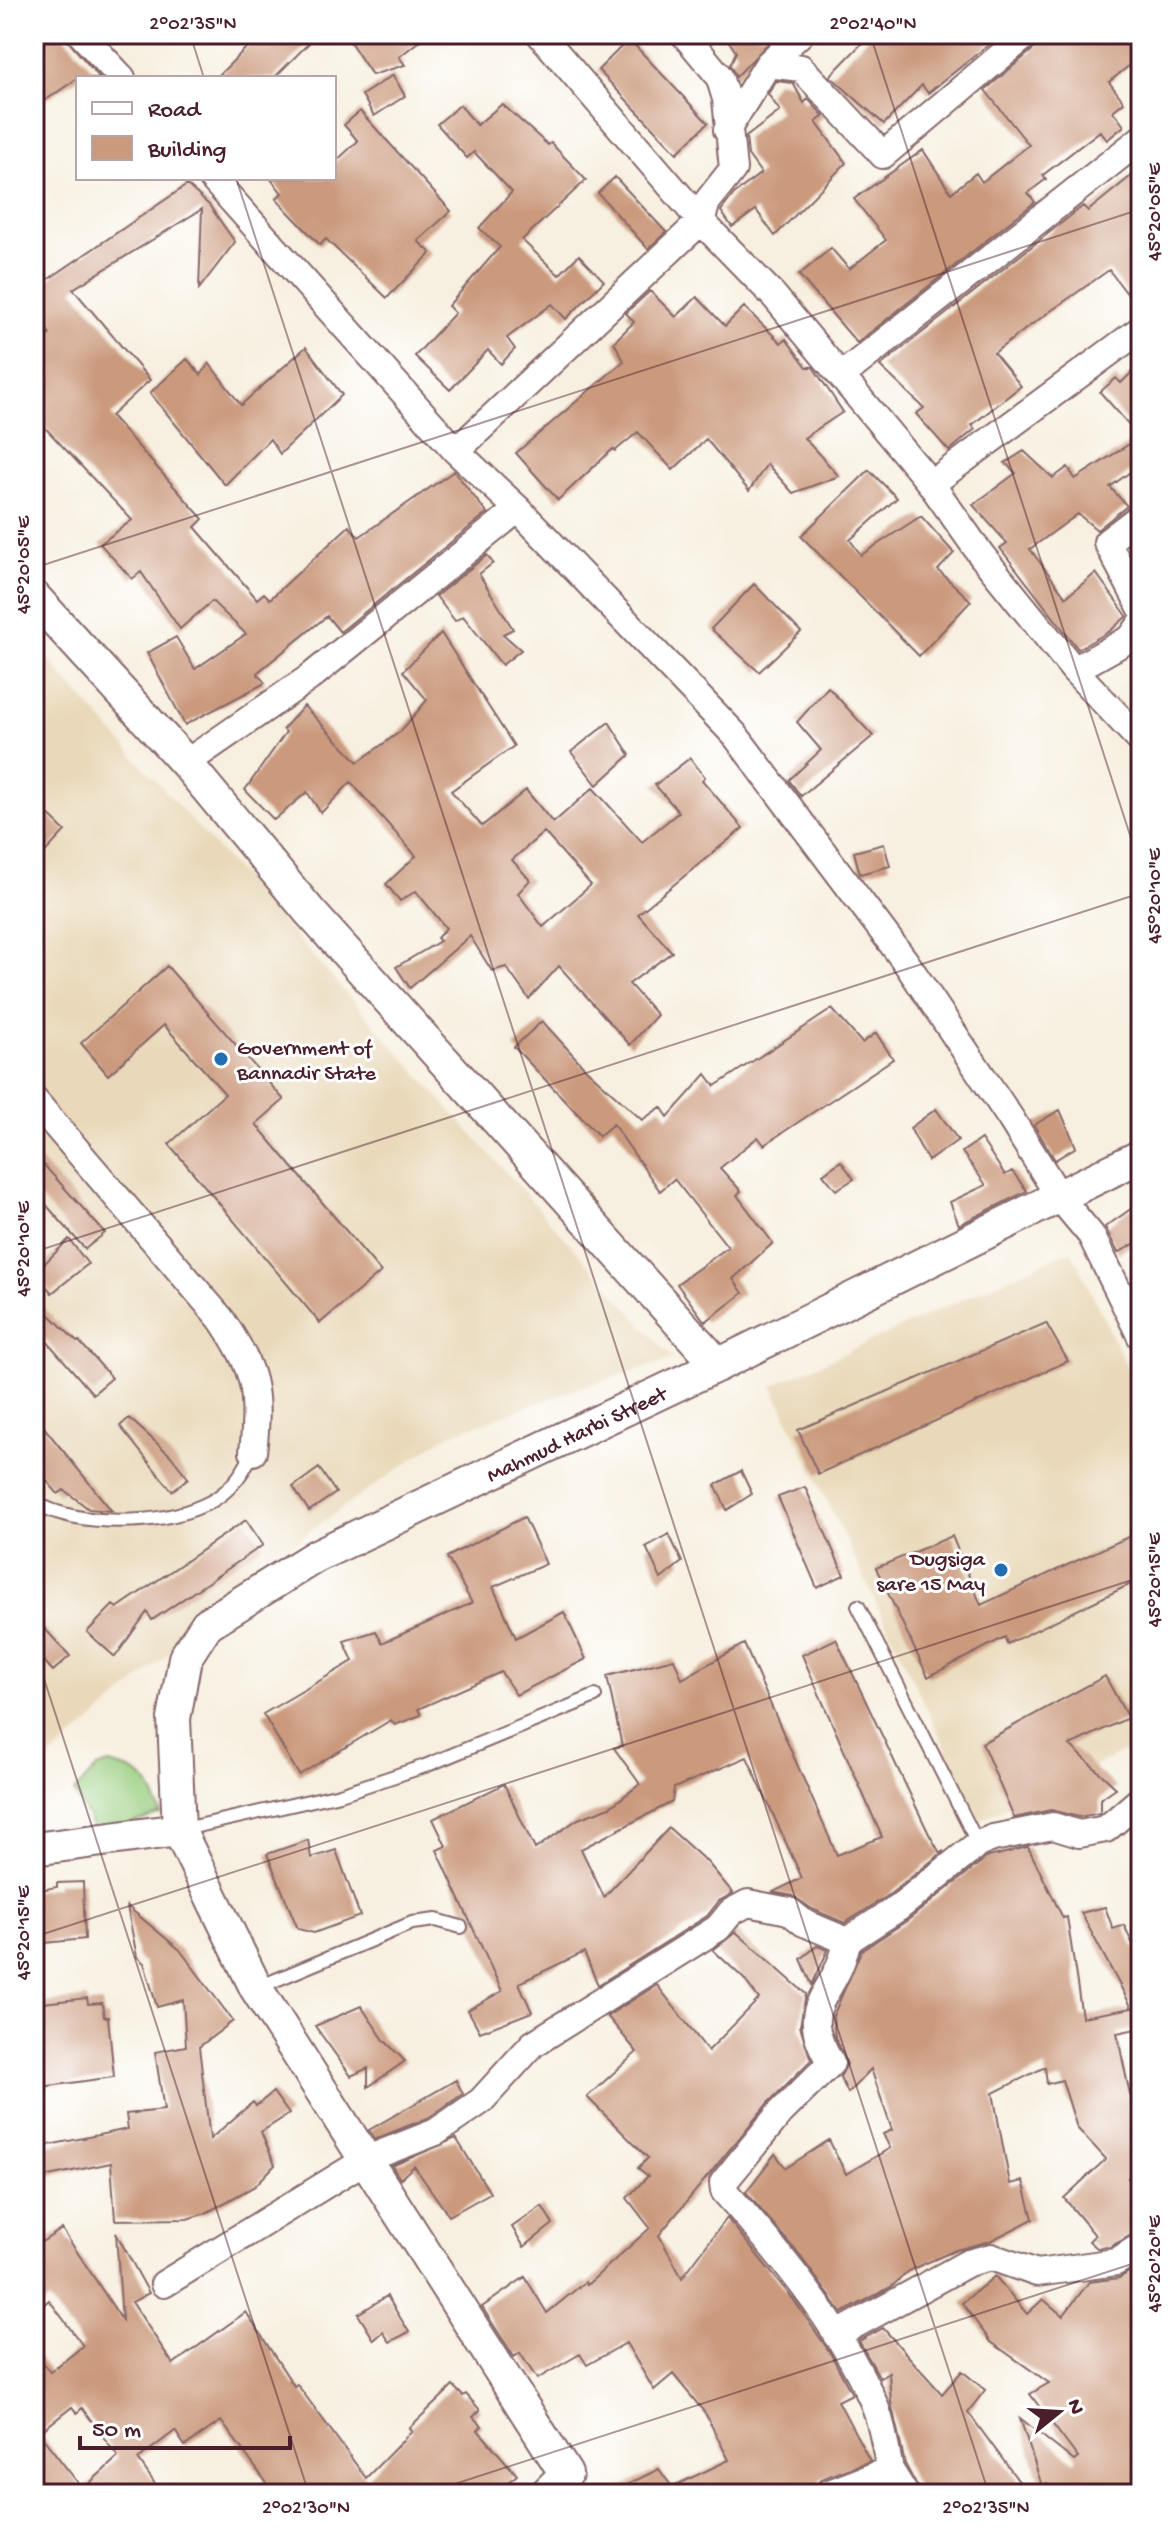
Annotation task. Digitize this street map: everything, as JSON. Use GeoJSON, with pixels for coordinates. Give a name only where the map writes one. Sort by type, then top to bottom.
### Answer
{"type":"FeatureCollection","features":[{"type":"Feature","properties":{"kind":"street"},"geometry":{"type":"LineString","coordinates":[[81,34],[120,76]]}},
{"type":"Feature","properties":{"kind":"street"},"geometry":{"type":"LineString","coordinates":[[540,34],[701,221],[774,296],[931,484],[982,556],[1074,670],[1141,741]]}},
{"type":"Feature","properties":{"kind":"street"},"geometry":{"type":"LineString","coordinates":[[456,451],[701,221],[707,202],[733,169],[726,99],[719,76],[684,34]]}},
{"type":"Feature","properties":{"kind":"street"},"geometry":{"type":"LineString","coordinates":[[727,130],[768,64],[800,34]]}},
{"type":"Feature","properties":{"kind":"street"},"geometry":{"type":"LineString","coordinates":[[768,64],[801,68],[883,155],[1027,34]]}},
{"type":"Feature","properties":{"kind":"street"},"geometry":{"type":"LineString","coordinates":[[841,376],[1141,139]]}},
{"type":"Feature","properties":{"kind":"street"},"geometry":{"type":"LineString","coordinates":[[214,180],[456,451],[518,509],[735,735],[905,961],[1060,1198],[1091,1235],[1141,1337]]}},
{"type":"Feature","properties":{"kind":"street"},"geometry":{"type":"LineString","coordinates":[[931,484],[1141,329]]}},
{"type":"Feature","properties":{"kind":"street"},"geometry":{"type":"LineString","coordinates":[[186,763],[309,678],[518,509]]}},
{"type":"Feature","properties":{"kind":"street"},"geometry":{"type":"LineString","coordinates":[[1141,516],[1107,542],[1141,607]]}},
{"type":"Feature","properties":{"kind":"street"},"geometry":{"type":"LineString","coordinates":[[34,597],[186,763],[319,923],[718,1365]]}},
{"type":"Feature","properties":{"kind":"street"},"geometry":{"type":"LineString","coordinates":[[1074,670],[1131,638],[1141,624]]}},
{"type":"Feature","properties":{"kind":"street"},"geometry":{"type":"LineString","coordinates":[[34,1100],[221,1319],[241,1350],[255,1382],[253,1452]]}},
{"type":"Feature","properties":{"kind":"street","name":"Mahmud Harbi Street"},"geometry":{"type":"LineString","coordinates":[[179,1830],[174,1719],[185,1658],[207,1624],[316,1556],[718,1365],[1141,1156]]}},
{"type":"Feature","properties":{"kind":"street"},"geometry":{"type":"LineString","coordinates":[[905,2494],[890,2470],[873,2401],[836,2335],[780,2252],[724,2191],[723,2183],[798,2092],[827,2070],[831,2063],[816,2040],[815,2012],[844,1959],[847,1941],[898,1908],[978,1844],[1053,1826],[1079,1834],[1106,1829],[1141,1799]]}},
{"type":"Feature","properties":{"kind":"street"},"geometry":{"type":"LineString","coordinates":[[34,1849],[179,1830],[256,1988],[367,2159],[556,2484]]}},
{"type":"Feature","properties":{"kind":"street"},"geometry":{"type":"LineString","coordinates":[[164,2284],[367,2159],[436,2132],[470,2109],[533,2044],[718,1928],[731,1912],[748,1903],[789,1911],[804,1923],[847,1941]]}},
{"type":"Feature","properties":{"kind":"street"},"geometry":{"type":"LineString","coordinates":[[836,2335],[968,2263],[991,2257],[1037,2273],[1116,2262],[1141,2246]]}},
{"type":"Feature","properties":{"kind":"street"},"geometry":{"type":"LineString","coordinates":[[827,2494],[890,2470]]}},
{"type":"Feature","properties":{"kind":"lane"},"geometry":{"type":"LineString","coordinates":[[34,1502],[51,1511],[96,1521],[147,1519],[203,1506],[229,1488],[253,1452]]}},
{"type":"Feature","properties":{"kind":"lane"},"geometry":{"type":"LineString","coordinates":[[858,1606],[978,1844]]}},
{"type":"Feature","properties":{"kind":"lane"},"geometry":{"type":"LineString","coordinates":[[179,1830],[340,1794],[425,1766],[595,1696]]}},
{"type":"Feature","properties":{"kind":"lane"},"geometry":{"type":"LineString","coordinates":[[256,1988],[412,1923],[436,1920],[461,1927]]}},
{"type":"Feature","properties":{"kind":"shaded area"},"geometry":{"type":"Polygon","coordinates":[[[34,644],[673,1359],[582,1387],[446,1436],[308,1532],[34,1772],[34,644]]]}},
{"type":"Feature","properties":{"kind":"shaded area","name":"Dugsiga sare 15 May"},"geometry":{"type":"Polygon","coordinates":[[[1071,1250],[1141,1396],[1141,1744],[980,1820],[772,1386],[1071,1250]]]}},
{"type":"Feature","properties":{"kind":"green space"},"geometry":{"type":"Polygon","coordinates":[[[109,1764],[144,1779],[161,1814],[97,1834],[74,1792],[97,1768],[109,1764]]]}},
{"type":"Feature","properties":{"kind":"building"},"geometry":{"type":"Polygon","coordinates":[[[34,34],[62,34],[98,76],[76,76],[76,79],[34,108],[34,34]]]}},
{"type":"Feature","properties":{"kind":"building"},"geometry":{"type":"Polygon","coordinates":[[[260,34],[318,34],[276,76],[218,76],[260,34]]]}},
{"type":"Feature","properties":{"kind":"building"},"geometry":{"type":"Polygon","coordinates":[[[345,34],[428,34],[399,57],[405,65],[372,75],[345,34]]]}},
{"type":"Feature","properties":{"kind":"building"},"geometry":{"type":"Polygon","coordinates":[[[724,34],[777,34],[736,77],[730,65],[736,52],[724,34]]]}},
{"type":"Feature","properties":{"kind":"building"},"geometry":{"type":"Polygon","coordinates":[[[871,34],[1002,34],[928,93],[922,85],[884,124],[830,76],[871,34]]]}},
{"type":"Feature","properties":{"kind":"building"},"geometry":{"type":"Polygon","coordinates":[[[1043,34],[1141,34],[1141,56],[1109,82],[1124,102],[1113,111],[1124,126],[1107,140],[1100,131],[1043,175],[1046,179],[1028,193],[1035,202],[857,343],[799,275],[831,248],[849,269],[886,240],[854,199],[923,150],[951,193],[976,173],[982,182],[1029,145],[985,90],[1037,46],[1043,34]]]}},
{"type":"Feature","properties":{"kind":"building"},"geometry":{"type":"Polygon","coordinates":[[[629,39],[708,123],[677,153],[598,70],[629,39]]]}},
{"type":"Feature","properties":{"kind":"building"},"geometry":{"type":"Polygon","coordinates":[[[393,75],[405,96],[374,116],[362,95],[393,75]]]}},
{"type":"Feature","properties":{"kind":"building"},"geometry":{"type":"Polygon","coordinates":[[[776,81],[793,83],[804,103],[808,99],[824,116],[816,122],[846,163],[775,236],[756,210],[732,227],[721,211],[734,194],[761,173],[748,155],[746,137],[780,111],[768,94],[776,81]]]}},
{"type":"Feature","properties":{"kind":"building"},"geometry":{"type":"Polygon","coordinates":[[[502,104],[548,145],[551,143],[586,180],[522,240],[559,275],[579,255],[604,281],[566,319],[552,304],[507,338],[515,349],[501,364],[488,350],[450,390],[415,356],[455,313],[448,306],[500,247],[479,228],[512,192],[474,152],[467,158],[437,124],[460,105],[477,125],[502,104]]]}},
{"type":"Feature","properties":{"kind":"building"},"geometry":{"type":"Polygon","coordinates":[[[360,111],[451,211],[418,241],[431,253],[387,298],[326,239],[320,245],[276,199],[282,193],[272,180],[336,180],[336,161],[358,141],[344,125],[360,111]]]}},
{"type":"Feature","properties":{"kind":"building"},"geometry":{"type":"Polygon","coordinates":[[[1141,168],[1141,312],[1109,270],[1031,325],[994,353],[1021,386],[972,425],[975,429],[949,451],[916,414],[924,408],[880,366],[1083,206],[1088,211],[1141,168]]]}},
{"type":"Feature","properties":{"kind":"building"},"geometry":{"type":"Polygon","coordinates":[[[615,177],[666,232],[648,249],[598,193],[615,177]]]}},
{"type":"Feature","properties":{"kind":"building"},"geometry":{"type":"Polygon","coordinates":[[[187,185],[209,205],[235,242],[199,289],[202,209],[73,289],[150,380],[111,416],[203,519],[195,527],[257,599],[264,593],[270,599],[349,526],[359,537],[454,471],[487,513],[340,632],[327,616],[257,673],[265,683],[185,725],[147,653],[176,637],[195,669],[246,634],[212,601],[180,629],[141,572],[132,579],[100,544],[132,520],[34,416],[34,349],[50,334],[34,312],[34,289],[187,185]]]}},
{"type":"Feature","properties":{"kind":"building"},"geometry":{"type":"Polygon","coordinates":[[[650,291],[676,317],[697,297],[725,326],[744,307],[781,343],[786,339],[807,367],[813,367],[843,412],[804,438],[839,476],[793,493],[767,464],[749,491],[706,439],[673,470],[638,432],[615,451],[613,449],[558,500],[516,453],[624,361],[614,342],[634,322],[626,313],[650,291]]]}},
{"type":"Feature","properties":{"kind":"building"},"geometry":{"type":"Polygon","coordinates":[[[306,347],[342,395],[280,454],[270,439],[225,485],[150,393],[187,359],[201,375],[209,363],[241,405],[306,347]]]}},
{"type":"Feature","properties":{"kind":"building"},"geometry":{"type":"Polygon","coordinates":[[[1141,363],[1141,464],[1110,487],[1127,506],[1097,530],[1078,514],[1030,549],[1066,597],[1096,573],[1127,616],[1110,631],[1078,649],[1000,548],[1007,543],[973,505],[1016,473],[1005,463],[1024,451],[1053,478],[1068,467],[1075,479],[1140,437],[1100,392],[1116,378],[1121,383],[1141,363]]]}},
{"type":"Feature","properties":{"kind":"building"},"geometry":{"type":"Polygon","coordinates":[[[869,470],[897,498],[850,540],[861,555],[921,516],[954,553],[938,570],[971,601],[919,656],[801,536],[869,470]]]}},
{"type":"Feature","properties":{"kind":"building"},"geometry":{"type":"Polygon","coordinates":[[[487,555],[493,563],[479,574],[513,629],[503,634],[521,650],[502,665],[463,616],[455,621],[436,596],[487,555]]]}},
{"type":"Feature","properties":{"kind":"building"},"geometry":{"type":"Polygon","coordinates":[[[754,584],[801,632],[759,672],[711,629],[754,584]]]}},
{"type":"Feature","properties":{"kind":"building"},"geometry":{"type":"Polygon","coordinates":[[[441,633],[514,746],[451,791],[482,826],[526,790],[553,823],[593,788],[642,842],[679,812],[655,785],[690,758],[705,777],[702,780],[743,828],[638,914],[672,952],[629,984],[657,1015],[630,1045],[559,966],[529,999],[506,967],[492,971],[470,936],[410,988],[396,967],[440,941],[437,938],[446,928],[416,891],[400,901],[386,884],[416,856],[351,782],[321,813],[307,792],[274,820],[245,790],[286,732],[283,729],[304,706],[358,762],[401,731],[427,700],[403,671],[441,633]],[[544,832],[512,860],[530,880],[518,893],[543,927],[591,885],[544,832]]]}},
{"type":"Feature","properties":{"kind":"building"},"geometry":{"type":"Polygon","coordinates":[[[828,687],[873,736],[801,796],[789,780],[821,750],[797,722],[828,687]]]}},
{"type":"Feature","properties":{"kind":"building"},"geometry":{"type":"Polygon","coordinates":[[[609,722],[630,755],[597,785],[571,752],[609,722]]]}},
{"type":"Feature","properties":{"kind":"building"},"geometry":{"type":"Polygon","coordinates":[[[34,801],[65,831],[34,864],[34,801]]]}},
{"type":"Feature","properties":{"kind":"building"},"geometry":{"type":"Polygon","coordinates":[[[884,844],[890,866],[860,874],[854,852],[884,844]]]}},
{"type":"Feature","properties":{"kind":"building"},"geometry":{"type":"Polygon","coordinates":[[[167,966],[284,1100],[256,1124],[381,1272],[320,1323],[169,1144],[225,1094],[164,1025],[108,1075],[81,1043],[167,966]]]}},
{"type":"Feature","properties":{"kind":"building"},"geometry":{"type":"Polygon","coordinates":[[[832,1009],[862,1043],[876,1033],[893,1059],[764,1145],[758,1137],[720,1168],[741,1191],[737,1195],[773,1243],[733,1279],[743,1293],[705,1322],[677,1284],[728,1247],[674,1179],[660,1191],[613,1124],[599,1136],[514,1047],[542,1021],[585,1068],[642,1120],[661,1107],[668,1117],[706,1074],[715,1086],[832,1009]]]}},
{"type":"Feature","properties":{"kind":"building"},"geometry":{"type":"Polygon","coordinates":[[[936,1109],[958,1140],[928,1161],[910,1128],[936,1109]]]}},
{"type":"Feature","properties":{"kind":"building"},"geometry":{"type":"Polygon","coordinates":[[[1060,1110],[1076,1147],[1055,1160],[1034,1125],[1060,1110]]]}},
{"type":"Feature","properties":{"kind":"building"},"geometry":{"type":"Polygon","coordinates":[[[981,1139],[1005,1175],[1012,1171],[1027,1191],[959,1225],[950,1202],[986,1185],[962,1152],[981,1139]]]}},
{"type":"Feature","properties":{"kind":"building"},"geometry":{"type":"Polygon","coordinates":[[[34,1154],[105,1233],[85,1249],[34,1191],[34,1154]]]}},
{"type":"Feature","properties":{"kind":"building"},"geometry":{"type":"Polygon","coordinates":[[[841,1161],[854,1179],[836,1190],[823,1174],[841,1161]]]}},
{"type":"Feature","properties":{"kind":"building"},"geometry":{"type":"Polygon","coordinates":[[[1141,1202],[1141,1240],[1118,1253],[1105,1227],[1141,1202]]]}},
{"type":"Feature","properties":{"kind":"building"},"geometry":{"type":"Polygon","coordinates":[[[69,1239],[88,1264],[52,1293],[35,1273],[69,1239]]]}},
{"type":"Feature","properties":{"kind":"building"},"geometry":{"type":"Polygon","coordinates":[[[34,1299],[79,1341],[112,1378],[93,1394],[45,1339],[34,1351],[34,1299]]]}},
{"type":"Feature","properties":{"kind":"building"},"geometry":{"type":"Polygon","coordinates":[[[1046,1323],[1068,1361],[818,1474],[798,1430],[1046,1323]]]}},
{"type":"Feature","properties":{"kind":"building"},"geometry":{"type":"Polygon","coordinates":[[[34,1415],[112,1511],[89,1509],[64,1490],[58,1494],[34,1466],[34,1415]]]}},
{"type":"Feature","properties":{"kind":"building"},"geometry":{"type":"Polygon","coordinates":[[[129,1418],[170,1455],[188,1478],[172,1491],[120,1426],[129,1418]]]}},
{"type":"Feature","properties":{"kind":"building"},"geometry":{"type":"Polygon","coordinates":[[[319,1468],[336,1493],[309,1511],[293,1487],[319,1468]]]}},
{"type":"Feature","properties":{"kind":"building"},"geometry":{"type":"Polygon","coordinates":[[[741,1471],[752,1494],[727,1510],[715,1485],[741,1471]]]}},
{"type":"Feature","properties":{"kind":"building"},"geometry":{"type":"Polygon","coordinates":[[[805,1487],[844,1575],[817,1588],[778,1497],[805,1487]]]}},
{"type":"Feature","properties":{"kind":"building"},"geometry":{"type":"Polygon","coordinates":[[[524,1517],[546,1564],[493,1587],[516,1638],[564,1612],[586,1659],[516,1695],[501,1672],[418,1709],[421,1715],[395,1725],[391,1720],[299,1775],[263,1714],[353,1661],[344,1641],[376,1631],[382,1643],[472,1603],[447,1557],[524,1517]]]}},
{"type":"Feature","properties":{"kind":"building"},"geometry":{"type":"Polygon","coordinates":[[[246,1520],[263,1545],[152,1620],[147,1612],[115,1657],[87,1632],[113,1605],[117,1608],[246,1520]]]}},
{"type":"Feature","properties":{"kind":"building"},"geometry":{"type":"Polygon","coordinates":[[[1141,1531],[1141,1579],[1007,1644],[1005,1637],[928,1677],[876,1568],[952,1536],[981,1605],[1141,1531]]]}},
{"type":"Feature","properties":{"kind":"building"},"geometry":{"type":"Polygon","coordinates":[[[669,1534],[682,1562],[661,1579],[646,1547],[669,1534]]]}},
{"type":"Feature","properties":{"kind":"building"},"geometry":{"type":"Polygon","coordinates":[[[34,1617],[70,1656],[53,1671],[34,1650],[34,1617]]]}},
{"type":"Feature","properties":{"kind":"building"},"geometry":{"type":"Polygon","coordinates":[[[836,1639],[929,1834],[940,1853],[944,1851],[889,1895],[845,1923],[812,1909],[793,1896],[773,1892],[802,1878],[747,1757],[674,1788],[672,1802],[581,1849],[604,1897],[669,1828],[708,1863],[733,1893],[719,1901],[707,1916],[598,1985],[584,1952],[519,1983],[532,2012],[480,2032],[468,2010],[502,1991],[437,1850],[446,1846],[433,1819],[504,1784],[535,1849],[578,1819],[610,1807],[640,1784],[614,1748],[622,1746],[607,1676],[674,1659],[682,1679],[744,1644],[837,1855],[882,1837],[802,1655],[836,1639]]]}},
{"type":"Feature","properties":{"kind":"building"},"geometry":{"type":"Polygon","coordinates":[[[1105,1676],[1128,1718],[1070,1745],[1116,1788],[1100,1799],[1100,1813],[1079,1817],[1051,1810],[1014,1818],[982,1743],[1105,1676]]]}},
{"type":"Feature","properties":{"kind":"building"},"geometry":{"type":"Polygon","coordinates":[[[308,1840],[311,1858],[336,1850],[360,1916],[314,1933],[298,1929],[267,1854],[308,1840]]]}},
{"type":"Feature","properties":{"kind":"building"},"geometry":{"type":"Polygon","coordinates":[[[1028,1847],[1063,1918],[1067,1917],[1082,2017],[1132,2008],[1081,1913],[1105,1907],[1113,1929],[1124,1925],[1134,1947],[1141,1947],[1141,2028],[1117,2033],[1130,2095],[1141,2109],[1141,2165],[1128,2178],[1141,2193],[1141,2230],[1110,2247],[1097,2248],[1089,2241],[1095,2235],[1064,2198],[1106,2159],[1077,2128],[1062,2080],[1047,2084],[1045,2067],[993,2093],[1010,2184],[1023,2181],[1033,2219],[990,2241],[956,2250],[910,2270],[891,2287],[842,2313],[798,2253],[746,2192],[775,2154],[786,2168],[829,2140],[846,2174],[890,2148],[883,2134],[892,2130],[871,2069],[848,2093],[840,2077],[847,2064],[835,2037],[833,2016],[861,1951],[908,1920],[986,1858],[1028,1847]]]}},
{"type":"Feature","properties":{"kind":"building"},"geometry":{"type":"Polygon","coordinates":[[[83,1882],[85,1939],[34,1944],[34,1891],[57,1887],[57,1883],[83,1882]]]}},
{"type":"Feature","properties":{"kind":"building"},"geometry":{"type":"Polygon","coordinates":[[[127,1906],[180,1950],[233,2021],[199,2047],[210,2139],[253,2102],[256,2106],[273,2092],[289,2114],[261,2132],[275,2165],[255,2186],[206,2213],[187,2219],[115,2220],[111,2163],[34,2179],[34,2148],[128,2129],[126,2114],[164,2110],[155,2052],[186,2046],[183,2000],[157,2007],[144,1963],[137,1957],[127,1906]]]}},
{"type":"Feature","properties":{"kind":"building"},"geometry":{"type":"Polygon","coordinates":[[[736,1932],[806,1994],[800,2026],[811,2060],[768,2103],[659,2235],[682,2278],[727,2218],[793,2299],[829,2351],[852,2394],[838,2401],[870,2461],[821,2479],[811,2494],[608,2494],[659,2469],[672,2487],[729,2460],[705,2413],[673,2374],[654,2390],[626,2343],[587,2365],[580,2354],[537,2379],[520,2353],[514,2357],[482,2307],[525,2277],[547,2313],[585,2282],[587,2285],[650,2228],[627,2198],[648,2176],[638,2168],[648,2158],[587,2097],[637,2052],[607,2016],[657,1985],[708,2051],[759,1999],[743,1978],[713,1950],[736,1932]]]}},
{"type":"Feature","properties":{"kind":"building"},"geometry":{"type":"Polygon","coordinates":[[[817,1946],[828,1950],[812,1985],[801,1959],[817,1946]]]}},
{"type":"Feature","properties":{"kind":"building"},"geometry":{"type":"Polygon","coordinates":[[[87,1998],[88,2004],[102,2003],[104,2017],[108,2017],[114,2077],[34,2088],[34,2004],[87,1998]]]}},
{"type":"Feature","properties":{"kind":"building"},"geometry":{"type":"Polygon","coordinates":[[[361,2006],[384,2040],[405,2061],[368,2087],[368,2068],[351,2076],[315,2026],[361,2006]]]}},
{"type":"Feature","properties":{"kind":"building"},"geometry":{"type":"Polygon","coordinates":[[[456,2080],[463,2094],[428,2118],[375,2139],[369,2130],[456,2080]]]}},
{"type":"Feature","properties":{"kind":"building"},"geometry":{"type":"Polygon","coordinates":[[[456,2138],[490,2193],[449,2216],[414,2166],[400,2179],[392,2166],[456,2138]]]}},
{"type":"Feature","properties":{"kind":"building"},"geometry":{"type":"Polygon","coordinates":[[[542,2206],[553,2224],[524,2247],[512,2227],[542,2206]]]}},
{"type":"Feature","properties":{"kind":"building"},"geometry":{"type":"Polygon","coordinates":[[[62,2229],[122,2320],[116,2233],[149,2293],[132,2302],[173,2364],[246,2312],[294,2386],[297,2384],[366,2478],[412,2431],[409,2428],[453,2386],[463,2396],[466,2394],[480,2410],[473,2417],[482,2426],[478,2430],[517,2475],[495,2494],[275,2494],[221,2421],[185,2446],[175,2431],[138,2459],[162,2494],[34,2494],[34,2352],[50,2372],[83,2346],[49,2300],[34,2313],[34,2247],[62,2229]],[[72,2407],[39,2433],[83,2489],[118,2457],[82,2408],[77,2413],[72,2407]]]}},
{"type":"Feature","properties":{"kind":"building"},"geometry":{"type":"Polygon","coordinates":[[[1141,2265],[1141,2494],[1053,2494],[1047,2484],[1042,2486],[1020,2418],[1074,2461],[1078,2458],[1030,2394],[1049,2383],[991,2342],[962,2303],[995,2276],[1027,2314],[1043,2299],[1063,2316],[1089,2282],[1119,2278],[1141,2265]]]}},
{"type":"Feature","properties":{"kind":"building"},"geometry":{"type":"Polygon","coordinates":[[[387,2296],[409,2332],[390,2342],[383,2332],[374,2340],[358,2314],[387,2296]]]}},
{"type":"Feature","properties":{"kind":"building"},"geometry":{"type":"Polygon","coordinates":[[[883,2328],[942,2394],[962,2371],[985,2390],[968,2412],[1028,2494],[921,2494],[905,2464],[891,2402],[889,2373],[880,2378],[859,2341],[883,2328]]]}},
{"type":"Feature","properties":{"kind":"place","name":"Government of Bannadir State"},"geometry":{"type":"Point","coordinates":[221,1059]}},
{"type":"Feature","properties":{"kind":"place","name":"Dugsiga sare 15 May"},"geometry":{"type":"Point","coordinates":[1001,1570]}}]}
